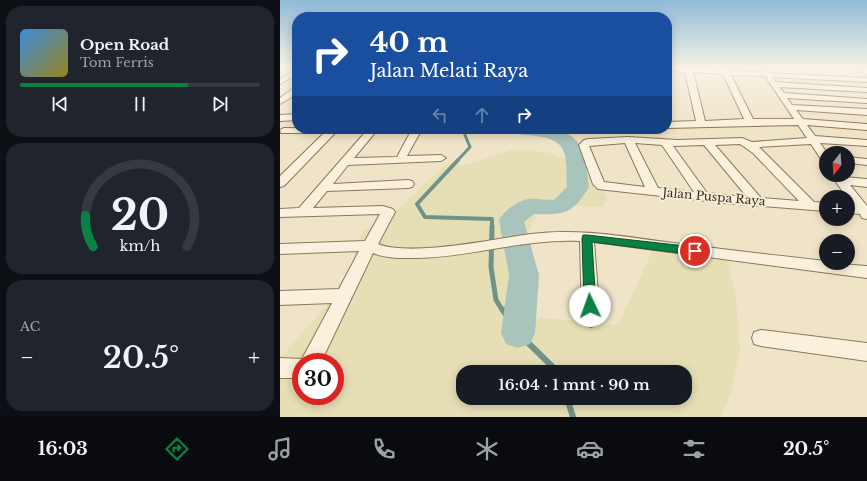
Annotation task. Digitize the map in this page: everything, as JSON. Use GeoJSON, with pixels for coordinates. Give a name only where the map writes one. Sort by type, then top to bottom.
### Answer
{"type":"FeatureCollection","features":[{"type":"Feature","properties":{"kind":"street"},"geometry":{"type":"LineString","coordinates":[[693,87],[701,124]]}},
{"type":"Feature","properties":{"kind":"street"},"geometry":{"type":"LineString","coordinates":[[733,87],[750,122]]}},
{"type":"Feature","properties":{"kind":"street"},"geometry":{"type":"LineString","coordinates":[[776,87],[819,149]]}},
{"type":"Feature","properties":{"kind":"street"},"geometry":{"type":"LineString","coordinates":[[827,87],[867,90]]}},
{"type":"Feature","properties":{"kind":"street"},"geometry":{"type":"LineString","coordinates":[[280,102],[292,94]]}},
{"type":"Feature","properties":{"kind":"street"},"geometry":{"type":"LineString","coordinates":[[781,95],[867,101]]}},
{"type":"Feature","properties":{"kind":"street"},"geometry":{"type":"LineString","coordinates":[[790,107],[867,112]]}},
{"type":"Feature","properties":{"kind":"street"},"geometry":{"type":"LineString","coordinates":[[280,118],[292,119]]}},
{"type":"Feature","properties":{"kind":"street"},"geometry":{"type":"LineString","coordinates":[[672,125],[800,122],[867,127]]}},
{"type":"Feature","properties":{"kind":"street"},"geometry":{"type":"LineString","coordinates":[[282,132],[292,123]]}},
{"type":"Feature","properties":{"kind":"street"},"geometry":{"type":"LineString","coordinates":[[282,132],[292,131]]}},
{"type":"Feature","properties":{"kind":"street"},"geometry":{"type":"LineString","coordinates":[[280,182],[327,134]]}},
{"type":"Feature","properties":{"kind":"street"},"geometry":{"type":"LineString","coordinates":[[303,212],[369,134]]}},
{"type":"Feature","properties":{"kind":"street"},"geometry":{"type":"LineString","coordinates":[[400,160],[414,134]]}},
{"type":"Feature","properties":{"kind":"street"},"geometry":{"type":"LineString","coordinates":[[628,140],[666,143],[738,141],[750,145],[813,140],[867,144]]}},
{"type":"Feature","properties":{"kind":"street"},"geometry":{"type":"LineString","coordinates":[[628,140],[654,192]]}},
{"type":"Feature","properties":{"kind":"street","name":"Jalan Puspa Raya"},"geometry":{"type":"LineString","coordinates":[[628,140],[585,143],[584,145],[599,184],[602,186],[758,202],[819,206]]}},
{"type":"Feature","properties":{"kind":"street"},"geometry":{"type":"LineString","coordinates":[[707,142],[758,202]]}},
{"type":"Feature","properties":{"kind":"street"},"geometry":{"type":"LineString","coordinates":[[666,143],[703,196]]}},
{"type":"Feature","properties":{"kind":"street"},"geometry":{"type":"LineString","coordinates":[[750,145],[810,205]]}},
{"type":"Feature","properties":{"kind":"street"},"geometry":{"type":"LineString","coordinates":[[346,162],[441,158]]}},
{"type":"Feature","properties":{"kind":"street"},"geometry":{"type":"LineString","coordinates":[[855,161],[867,162]]}},
{"type":"Feature","properties":{"kind":"street"},"geometry":{"type":"LineString","coordinates":[[855,180],[867,182]]}},
{"type":"Feature","properties":{"kind":"street"},"geometry":{"type":"LineString","coordinates":[[841,182],[866,212]]}},
{"type":"Feature","properties":{"kind":"street"},"geometry":{"type":"LineString","coordinates":[[323,188],[408,184]]}},
{"type":"Feature","properties":{"kind":"street"},"geometry":{"type":"LineString","coordinates":[[280,213],[386,210],[388,212],[369,246],[316,353]]}},
{"type":"Feature","properties":{"kind":"street"},"geometry":{"type":"LineString","coordinates":[[855,210],[866,212]]}},
{"type":"Feature","properties":{"kind":"street"},"geometry":{"type":"LineString","coordinates":[[280,249],[369,246],[374,250],[391,253],[484,247],[555,236],[587,238],[867,272]]}},
{"type":"Feature","properties":{"kind":"street"},"geometry":{"type":"LineString","coordinates":[[587,238],[591,319]]}},
{"type":"Feature","properties":{"kind":"street"},"geometry":{"type":"LineString","coordinates":[[280,298],[345,296]]}},
{"type":"Feature","properties":{"kind":"street"},"geometry":{"type":"LineString","coordinates":[[761,338],[867,352]]}},
{"type":"Feature","properties":{"kind":"street"},"geometry":{"type":"LineString","coordinates":[[280,368],[292,368]]}},
{"type":"Feature","properties":{"kind":"shaded area"},"geometry":{"type":"Polygon","coordinates":[[[512,150],[531,150],[550,153],[566,159],[600,186],[604,192],[607,200],[602,206],[591,207],[566,204],[554,205],[537,215],[529,230],[523,256],[535,317],[618,325],[656,243],[727,255],[736,300],[740,349],[731,392],[721,417],[280,417],[280,358],[326,306],[335,293],[351,265],[363,231],[387,219],[444,166],[454,163],[462,165],[512,150]]]}},
{"type":"Feature","properties":{"kind":"waterway"},"geometry":{"type":"LineString","coordinates":[[457,161],[470,147],[465,134]]}},
{"type":"Feature","properties":{"kind":"waterway"},"geometry":{"type":"LineString","coordinates":[[518,333],[524,275],[511,220],[529,206],[558,207],[563,205],[568,201],[578,187],[572,148],[561,137],[553,134]]}},
{"type":"Feature","properties":{"kind":"waterway"},"geometry":{"type":"LineString","coordinates":[[458,160],[417,204],[425,217],[492,219],[492,226]]}},
{"type":"Feature","properties":{"kind":"waterway"},"geometry":{"type":"LineString","coordinates":[[492,226],[491,267],[496,300],[503,311]]}},
{"type":"Feature","properties":{"kind":"waterway"},"geometry":{"type":"LineString","coordinates":[[503,310],[518,333],[551,365]]}},
{"type":"Feature","properties":{"kind":"waterway"},"geometry":{"type":"LineString","coordinates":[[569,405],[573,417]]}},
{"type":"Feature","properties":{"kind":"route"},"geometry":{"type":"LineString","coordinates":[[590,306],[587,238],[695,251]]}}]}
